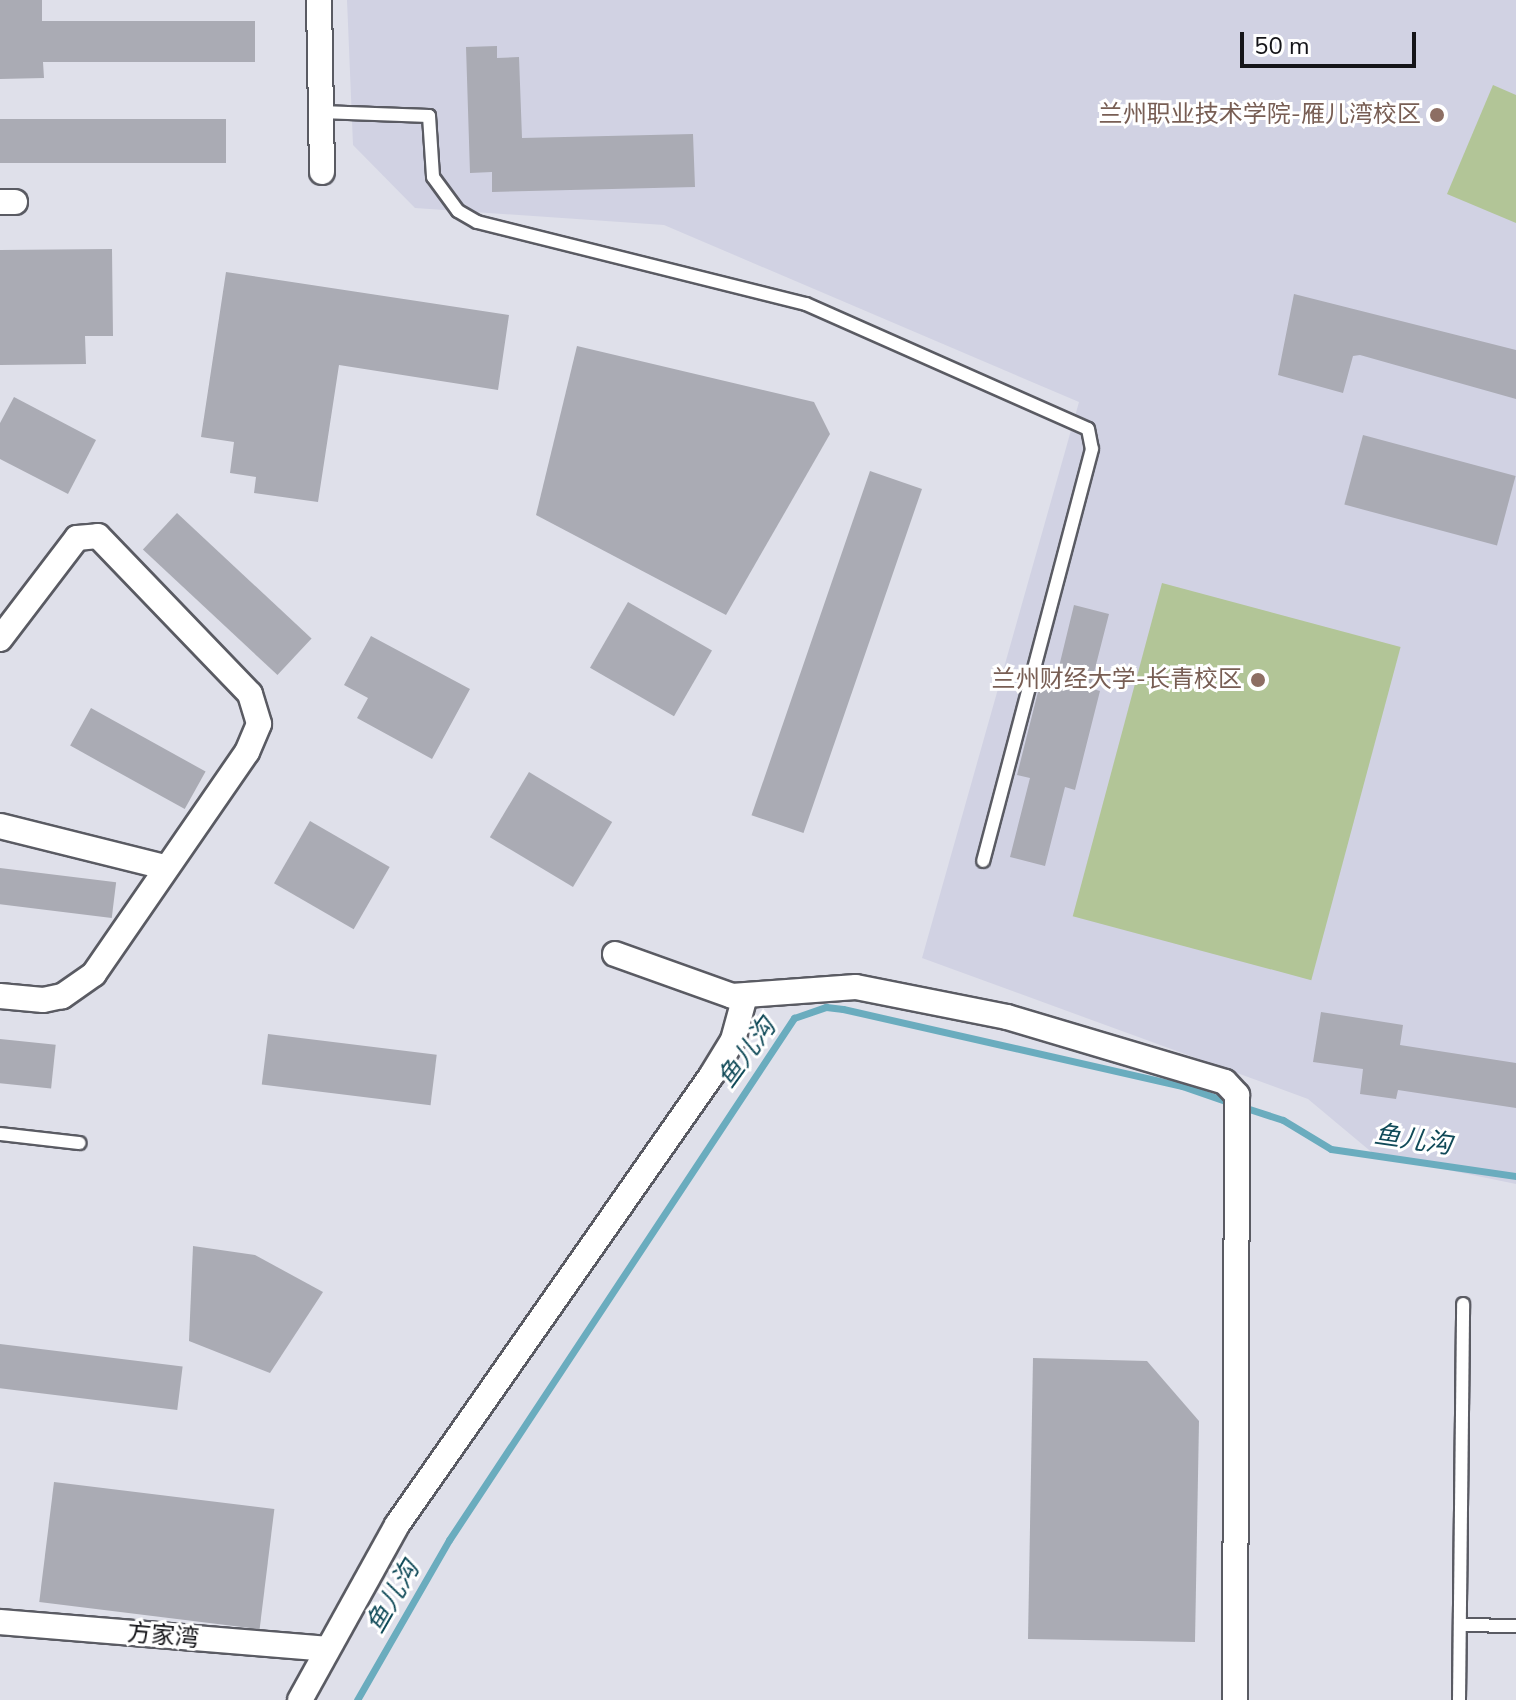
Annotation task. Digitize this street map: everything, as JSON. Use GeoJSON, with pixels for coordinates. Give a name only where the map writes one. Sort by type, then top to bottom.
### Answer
{"type":"FeatureCollection","features":[{"type":"Feature","properties":{"kind":"street"},"geometry":{"type":"LineString","coordinates":[[319,0],[322,172]]}},
{"type":"Feature","properties":{"kind":"street"},"geometry":{"type":"LineString","coordinates":[[0,639],[77,538],[98,536],[250,694],[257,708],[255,739],[80,987],[43,1000],[0,996]]}},
{"type":"Feature","properties":{"kind":"street"},"geometry":{"type":"LineString","coordinates":[[0,826],[165,867]]}},
{"type":"Feature","properties":{"kind":"street"},"geometry":{"type":"LineString","coordinates":[[615,954],[732,996],[856,987],[1007,1017],[1225,1082],[1237,1095],[1235,1700]]}},
{"type":"Feature","properties":{"kind":"street"},"geometry":{"type":"LineString","coordinates":[[300,1700],[405,1512],[711,1076],[733,1040],[745,996]]}},
{"type":"Feature","properties":{"kind":"street","name":"方家湾"},"geometry":{"type":"LineString","coordinates":[[0,1622],[326,1649]]}},
{"type":"Feature","properties":{"kind":"lane"},"geometry":{"type":"LineString","coordinates":[[321,112],[429,116],[433,177],[458,211],[477,222],[806,304],[1088,429],[1092,449],[983,861]]}},
{"type":"Feature","properties":{"kind":"lane"},"geometry":{"type":"LineString","coordinates":[[0,1134],[79,1143]]}},
{"type":"Feature","properties":{"kind":"lane"},"geometry":{"type":"LineString","coordinates":[[1459,1700],[1463,1304]]}},
{"type":"Feature","properties":{"kind":"lane"},"geometry":{"type":"LineString","coordinates":[[1460,1625],[1516,1626]]}},
{"type":"Feature","properties":{"kind":"shaded area","name":"兰州财经大学-长青校区"},"geometry":{"type":"Polygon","coordinates":[[[347,0],[1516,0],[1516,1184],[1375,1155],[1308,1099],[922,958],[1079,402],[664,225],[415,208],[353,145],[347,0]]]}},
{"type":"Feature","properties":{"kind":"green space"},"geometry":{"type":"Polygon","coordinates":[[[1493,85],[1516,95],[1516,223],[1447,194],[1493,85]]]}},
{"type":"Feature","properties":{"kind":"green space"},"geometry":{"type":"Polygon","coordinates":[[[1162,583],[1401,647],[1311,980],[1073,916],[1162,583]]]}},
{"type":"Feature","properties":{"kind":"building"},"geometry":{"type":"Polygon","coordinates":[[[0,0],[42,0],[42,21],[255,21],[255,62],[43,62],[44,78],[0,79],[0,0]]]}},
{"type":"Feature","properties":{"kind":"building"},"geometry":{"type":"Polygon","coordinates":[[[497,46],[497,58],[519,57],[522,138],[693,134],[695,187],[492,192],[492,172],[470,173],[466,47],[497,46]]]}},
{"type":"Feature","properties":{"kind":"building"},"geometry":{"type":"Polygon","coordinates":[[[0,119],[226,119],[226,163],[0,163],[0,119]]]}},
{"type":"Feature","properties":{"kind":"building"},"geometry":{"type":"Polygon","coordinates":[[[112,249],[113,336],[85,336],[86,364],[0,365],[0,250],[112,249]]]}},
{"type":"Feature","properties":{"kind":"building"},"geometry":{"type":"Polygon","coordinates":[[[226,272],[509,315],[498,390],[339,365],[318,502],[254,493],[256,477],[230,473],[234,442],[201,437],[226,272]]]}},
{"type":"Feature","properties":{"kind":"building"},"geometry":{"type":"Polygon","coordinates":[[[1294,294],[1516,350],[1516,399],[1360,355],[1353,356],[1343,393],[1278,375],[1294,294]]]}},
{"type":"Feature","properties":{"kind":"building"},"geometry":{"type":"Polygon","coordinates":[[[577,346],[814,402],[830,434],[726,615],[536,515],[577,346]]]}},
{"type":"Feature","properties":{"kind":"building"},"geometry":{"type":"Polygon","coordinates":[[[14,397],[96,440],[68,494],[0,459],[0,423],[14,397]]]}},
{"type":"Feature","properties":{"kind":"building"},"geometry":{"type":"Polygon","coordinates":[[[1363,435],[1516,476],[1497,545],[1344,505],[1363,435]]]}},
{"type":"Feature","properties":{"kind":"building"},"geometry":{"type":"Polygon","coordinates":[[[870,471],[922,489],[803,833],[751,815],[870,471]]]}},
{"type":"Feature","properties":{"kind":"building"},"geometry":{"type":"Polygon","coordinates":[[[177,513],[312,638],[277,675],[143,550],[177,513]]]}},
{"type":"Feature","properties":{"kind":"building"},"geometry":{"type":"Polygon","coordinates":[[[628,602],[712,650],[674,716],[590,668],[628,602]]]}},
{"type":"Feature","properties":{"kind":"building"},"geometry":{"type":"Polygon","coordinates":[[[1074,605],[1109,614],[1090,688],[1100,691],[1075,790],[1065,787],[1045,866],[1010,857],[1030,778],[1017,775],[1042,676],[1056,679],[1074,605]]]}},
{"type":"Feature","properties":{"kind":"building"},"geometry":{"type":"Polygon","coordinates":[[[371,636],[470,689],[432,759],[357,718],[368,698],[344,685],[371,636]]]}},
{"type":"Feature","properties":{"kind":"building"},"geometry":{"type":"Polygon","coordinates":[[[91,708],[206,772],[185,809],[70,746],[91,708]]]}},
{"type":"Feature","properties":{"kind":"building"},"geometry":{"type":"Polygon","coordinates":[[[529,772],[612,822],[573,887],[490,837],[529,772]]]}},
{"type":"Feature","properties":{"kind":"building"},"geometry":{"type":"Polygon","coordinates":[[[310,821],[390,867],[354,929],[274,883],[310,821]]]}},
{"type":"Feature","properties":{"kind":"building"},"geometry":{"type":"Polygon","coordinates":[[[0,868],[116,882],[112,918],[0,904],[0,868]]]}},
{"type":"Feature","properties":{"kind":"building"},"geometry":{"type":"Polygon","coordinates":[[[1321,1012],[1403,1025],[1400,1045],[1516,1063],[1516,1108],[1398,1090],[1396,1099],[1360,1094],[1363,1069],[1313,1062],[1321,1012]]]}},
{"type":"Feature","properties":{"kind":"building"},"geometry":{"type":"Polygon","coordinates":[[[268,1034],[437,1055],[431,1105],[262,1085],[268,1034]]]}},
{"type":"Feature","properties":{"kind":"building"},"geometry":{"type":"Polygon","coordinates":[[[0,1039],[56,1045],[51,1089],[0,1083],[0,1039]]]}},
{"type":"Feature","properties":{"kind":"building"},"geometry":{"type":"Polygon","coordinates":[[[193,1246],[255,1255],[323,1292],[270,1373],[189,1341],[193,1246]]]}},
{"type":"Feature","properties":{"kind":"building"},"geometry":{"type":"Polygon","coordinates":[[[0,1344],[183,1366],[177,1410],[0,1388],[0,1344]]]}},
{"type":"Feature","properties":{"kind":"building"},"geometry":{"type":"Polygon","coordinates":[[[1033,1358],[1147,1361],[1199,1421],[1195,1642],[1028,1639],[1033,1358]]]}},
{"type":"Feature","properties":{"kind":"building"},"geometry":{"type":"Polygon","coordinates":[[[54,1482],[274,1509],[260,1629],[39,1602],[54,1482]]]}},
{"type":"Feature","properties":{"kind":"waterway","name":"鱼儿沟"},"geometry":{"type":"LineString","coordinates":[[357,1700],[449,1540],[794,1018],[826,1007],[843,1009],[1182,1086],[1231,1103]]}},
{"type":"Feature","properties":{"kind":"waterway","name":"鱼儿沟"},"geometry":{"type":"LineString","coordinates":[[1243,1107],[1283,1120],[1331,1149],[1516,1176]]}},
{"type":"Feature","properties":{"kind":"place","name":"兰州职业技术学院-雁儿湾校区"},"geometry":{"type":"Point","coordinates":[1437,115]}},
{"type":"Feature","properties":{"kind":"place","name":"兰州财经大学-长青校区"},"geometry":{"type":"Point","coordinates":[1258,680]}}]}
